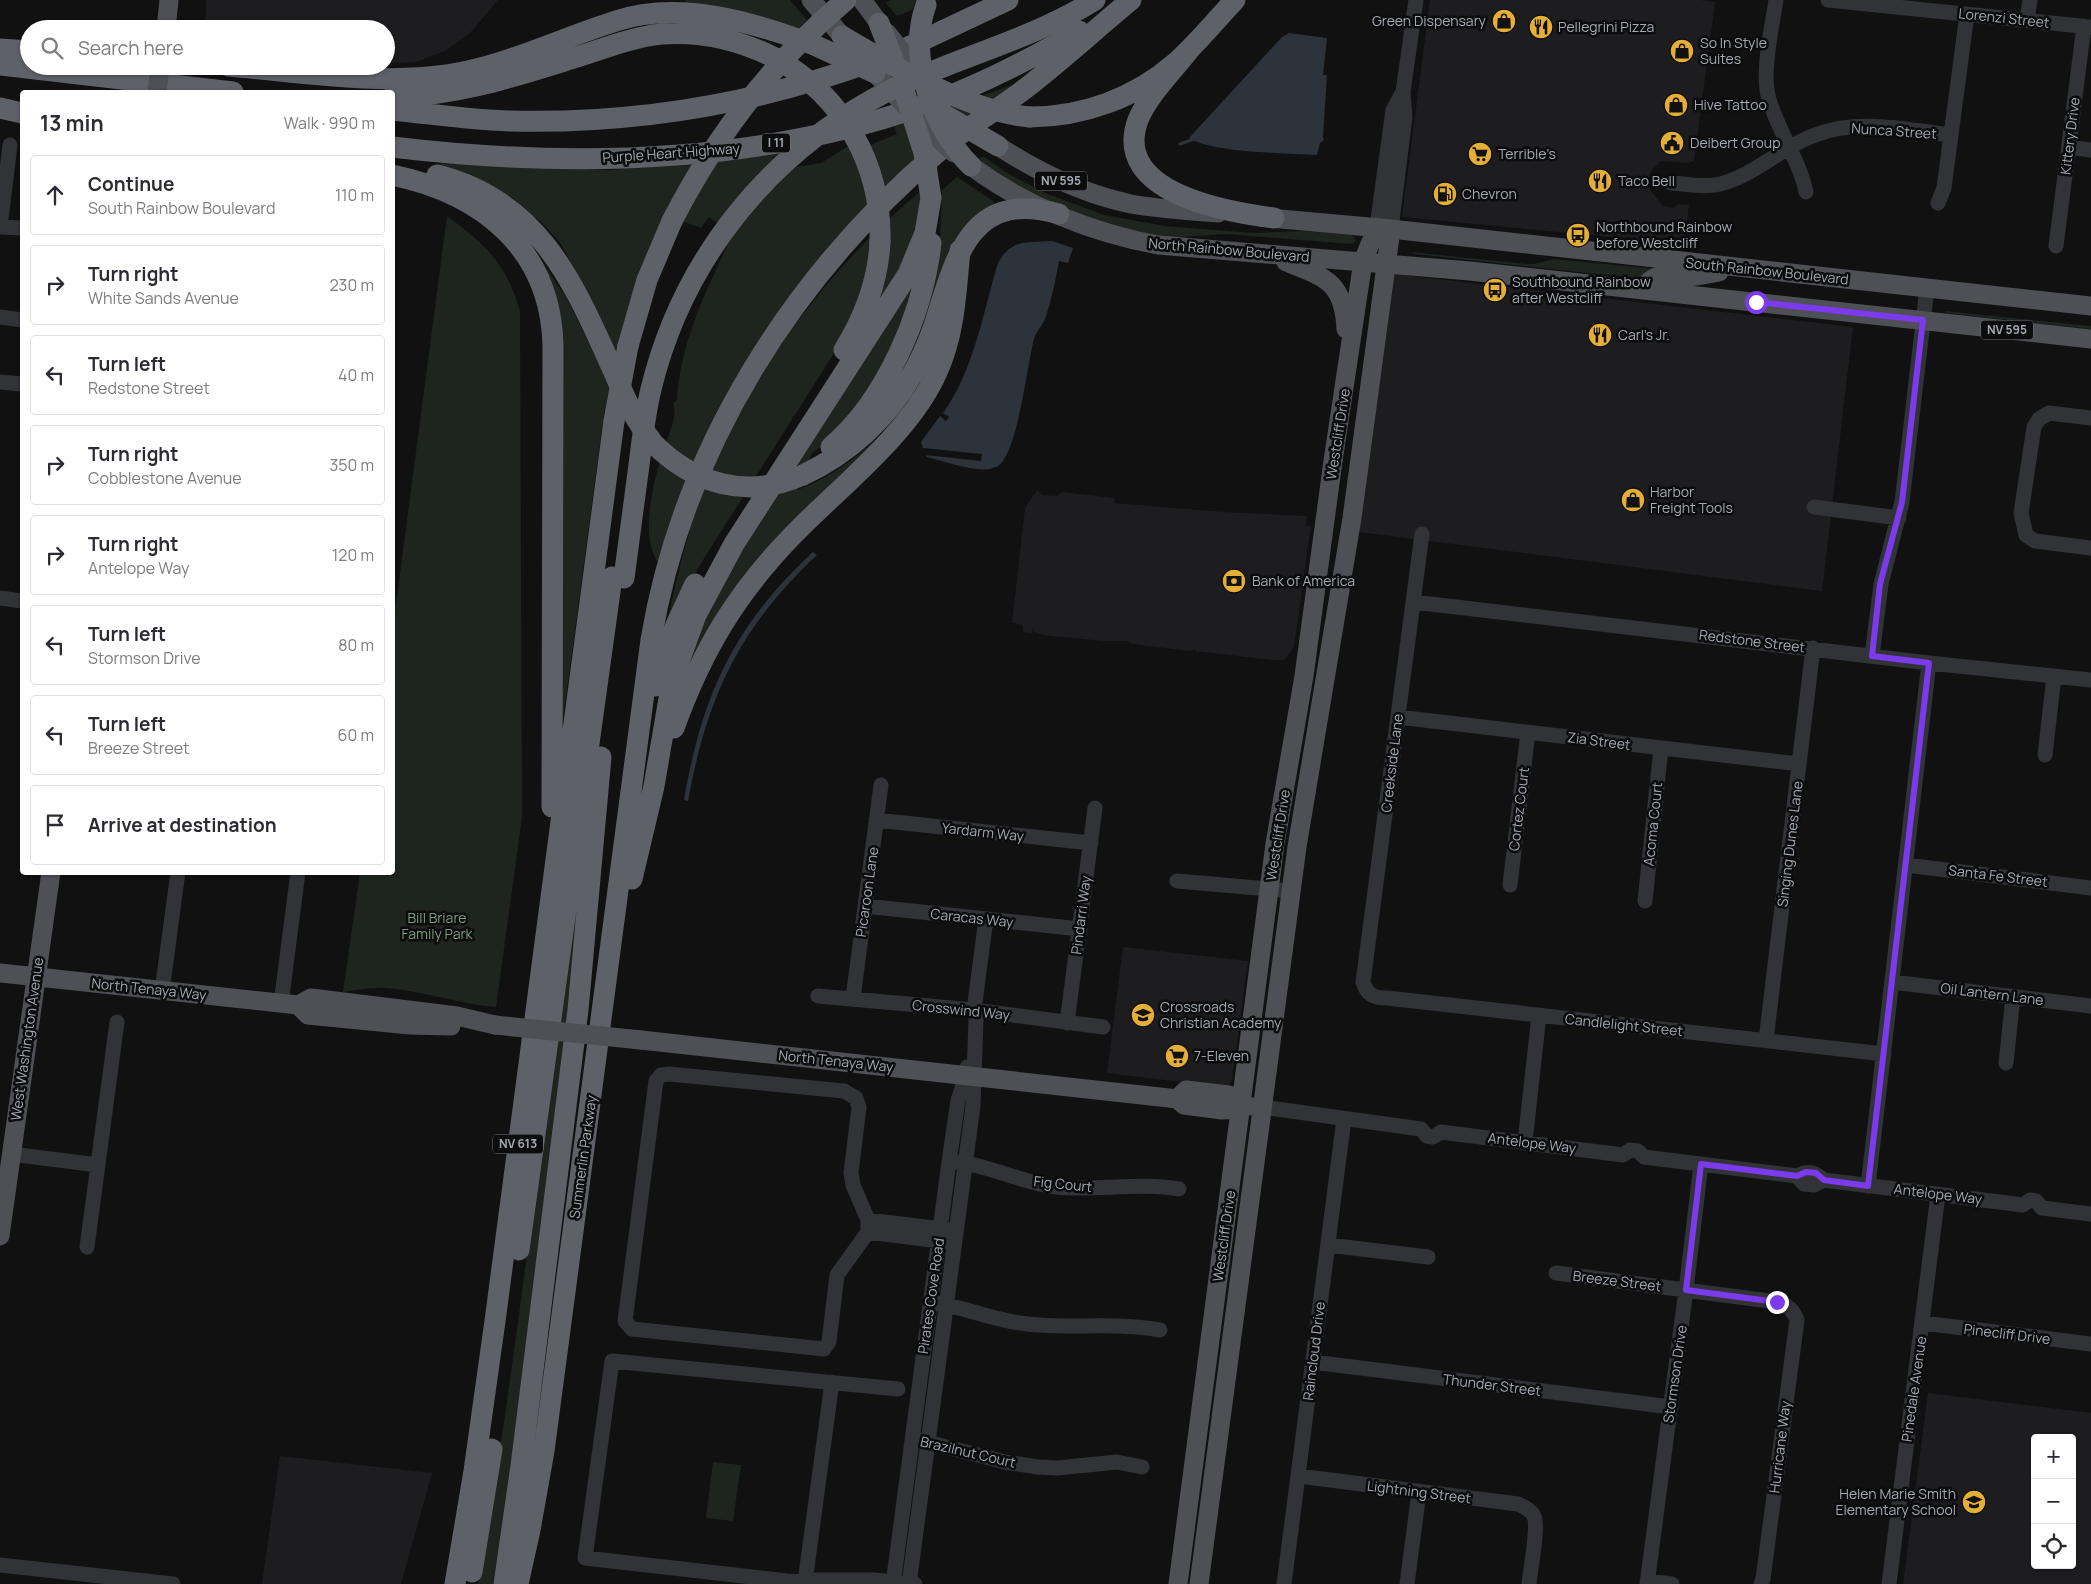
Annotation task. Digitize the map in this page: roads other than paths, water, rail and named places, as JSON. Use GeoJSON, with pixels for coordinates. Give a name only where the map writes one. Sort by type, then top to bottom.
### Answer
{"type":"FeatureCollection","features":[{"type":"Feature","properties":{"kind":"highway"},"geometry":{"type":"LineString","coordinates":[[574,36],[618,13],[674,0]]}},
{"type":"Feature","properties":{"kind":"highway"},"geometry":{"type":"LineString","coordinates":[[554,872],[614,421],[628,346],[647,280],[672,221],[707,158],[742,107],[783,59],[846,0]]}},
{"type":"Feature","properties":{"kind":"highway"},"geometry":{"type":"LineString","coordinates":[[395,110],[492,120],[563,121],[636,117],[699,108],[779,90],[866,64],[933,37],[1008,0]]}},
{"type":"Feature","properties":{"kind":"highway"},"geometry":{"type":"LineString","coordinates":[[504,1584],[578,1010],[632,417],[647,354],[662,312],[678,277],[697,244],[746,180],[777,150],[811,122],[843,100],[891,75],[1034,18],[1069,0]]}},
{"type":"Feature","properties":{"kind":"highway"},"geometry":{"type":"LineString","coordinates":[[470,1584],[490,1464],[570,871],[646,412],[659,361],[674,319],[694,276],[718,237],[744,203],[770,174],[822,131],[859,107],[910,81],[1045,27],[1095,0]]}},
{"type":"Feature","properties":{"kind":"highway"},"geometry":{"type":"LineString","coordinates":[[640,729],[655,619],[666,574],[688,505],[709,454],[733,404],[780,326],[836,253],[906,180],[954,138],[1025,89],[1130,0]]}},
{"type":"Feature","properties":{"kind":"highway","name":"Purple Heart Highway"},"geometry":{"type":"LineString","coordinates":[[395,147],[472,155],[559,159],[617,159],[707,152],[809,137],[869,123],[941,98],[1002,72],[1050,47],[1130,0]]}},
{"type":"Feature","properties":{"kind":"highway"},"geometry":{"type":"LineString","coordinates":[[1235,0],[1190,49],[1150,99],[1138,121],[1135,143],[1137,154],[1143,166],[1155,181],[1172,192],[1222,209],[1274,218]]}},
{"type":"Feature","properties":{"kind":"highway"},"geometry":{"type":"LineString","coordinates":[[927,3],[921,23],[919,44],[925,82],[934,109],[948,139],[971,166]]}},
{"type":"Feature","properties":{"kind":"highway"},"geometry":{"type":"LineString","coordinates":[[332,75],[366,78],[422,78],[459,73],[488,66],[626,18],[653,14],[681,14],[744,23],[812,44],[875,73],[998,146]]}},
{"type":"Feature","properties":{"kind":"highway"},"geometry":{"type":"LineString","coordinates":[[802,475],[814,460],[841,438],[883,382],[902,347],[917,308],[928,262],[932,236],[931,198],[926,163],[912,112],[879,22]]}},
{"type":"Feature","properties":{"kind":"highway"},"geometry":{"type":"LineString","coordinates":[[395,96],[428,95],[475,87],[626,41],[662,34],[697,34],[727,39],[748,46],[775,58],[799,73],[821,92],[840,114],[856,138],[868,164],[876,191],[880,219],[880,242],[875,282],[862,317],[700,575],[676,625],[640,729]]}},
{"type":"Feature","properties":{"kind":"highway"},"geometry":{"type":"LineString","coordinates":[[842,36],[925,82],[987,109],[1030,117],[1053,116],[1082,111],[1122,97],[1160,76],[1190,49]]}},
{"type":"Feature","properties":{"kind":"highway"},"geometry":{"type":"LineString","coordinates":[[0,49],[20,50]]}},
{"type":"Feature","properties":{"kind":"highway"},"geometry":{"type":"LineString","coordinates":[[0,65],[20,67]]}},
{"type":"Feature","properties":{"kind":"highway"},"geometry":{"type":"LineString","coordinates":[[86,75],[216,90]]}},
{"type":"Feature","properties":{"kind":"highway"},"geometry":{"type":"LineString","coordinates":[[0,102],[20,104]]}},
{"type":"Feature","properties":{"kind":"highway"},"geometry":{"type":"LineString","coordinates":[[0,108],[20,113]]}},
{"type":"Feature","properties":{"kind":"highway"},"geometry":{"type":"LineString","coordinates":[[395,168],[440,176],[475,188],[506,206],[534,231],[552,252],[567,275],[625,401],[640,428],[667,456],[685,470],[707,480],[737,486],[764,486],[786,482],[828,462],[858,440],[884,414],[915,370],[927,344],[950,273],[960,250],[971,234],[998,214],[1024,208],[1047,210],[1059,214]]}},
{"type":"Feature","properties":{"kind":"highway"},"geometry":{"type":"LineString","coordinates":[[395,176],[453,195],[476,207],[496,221],[527,256],[542,285],[549,307],[553,346],[551,764],[554,872]]}},
{"type":"Feature","properties":{"kind":"highway"},"geometry":{"type":"LineString","coordinates":[[603,1004],[654,786],[672,681],[688,634],[704,598],[734,544],[908,274],[925,234],[931,198]]}},
{"type":"Feature","properties":{"kind":"highway"},"geometry":{"type":"LineString","coordinates":[[654,786],[689,687],[716,634],[736,602],[784,544],[900,428],[927,392],[941,363],[949,338],[955,305],[960,250]]}},
{"type":"Feature","properties":{"kind":"highway","name":"Summerlin Parkway"},"geometry":{"type":"LineString","coordinates":[[518,1584],[544,1451],[640,729]]}},
{"type":"Feature","properties":{"kind":"highway","name":"NV 613"},"geometry":{"type":"LineString","coordinates":[[455,1584],[492,1340],[554,872]]}},
{"type":"Feature","properties":{"kind":"highway"},"geometry":{"type":"LineString","coordinates":[[448,1584],[463,1538]]}},
{"type":"Feature","properties":{"kind":"highway"},"geometry":{"type":"LineString","coordinates":[[524,1584],[526,1546]]}},
{"type":"Feature","properties":{"kind":"main road"},"geometry":{"type":"LineString","coordinates":[[155,20],[157,0]]}},
{"type":"Feature","properties":{"kind":"main road"},"geometry":{"type":"LineString","coordinates":[[167,20],[169,0]]}},
{"type":"Feature","properties":{"kind":"main road","name":"North Rainbow Boulevard"},"geometry":{"type":"LineString","coordinates":[[811,0],[931,133],[971,166],[1021,197],[1093,228],[1148,243],[1181,248],[1375,262]]}},
{"type":"Feature","properties":{"kind":"main road","name":"NV 595"},"geometry":{"type":"LineString","coordinates":[[862,0],[925,82],[958,113],[998,146],[1051,176],[1108,198],[1162,208],[1384,228]]}},
{"type":"Feature","properties":{"kind":"main road"},"geometry":{"type":"LineString","coordinates":[[146,90],[148,75]]}},
{"type":"Feature","properties":{"kind":"main road"},"geometry":{"type":"LineString","coordinates":[[157,90],[159,75]]}},
{"type":"Feature","properties":{"kind":"main road","name":"Westcliff Drive"},"geometry":{"type":"LineString","coordinates":[[1199,1584],[1252,1106],[1270,888],[1278,826],[1304,676],[1336,442],[1348,373],[1384,228]]}},
{"type":"Feature","properties":{"kind":"main road","name":"South Rainbow Boulevard"},"geometry":{"type":"LineString","coordinates":[[1384,228],[2091,306]]}},
{"type":"Feature","properties":{"kind":"main road"},"geometry":{"type":"LineString","coordinates":[[1264,254],[1320,276],[1341,296],[1345,311],[1348,373]]}},
{"type":"Feature","properties":{"kind":"main road","name":"NV 595"},"geometry":{"type":"LineString","coordinates":[[1375,262],[2091,339]]}},
{"type":"Feature","properties":{"kind":"main road","name":"Westcliff Drive"},"geometry":{"type":"LineString","coordinates":[[1178,1584],[1252,1106],[1291,891],[1337,615],[1365,422],[1375,262]]}},
{"type":"Feature","properties":{"kind":"main road"},"geometry":{"type":"LineString","coordinates":[[1642,290],[1648,282],[1661,275],[1685,277],[1744,268]]}},
{"type":"Feature","properties":{"kind":"main road"},"geometry":{"type":"LineString","coordinates":[[1336,442],[1349,425],[1365,422]]}},
{"type":"Feature","properties":{"kind":"main road"},"geometry":{"type":"LineString","coordinates":[[1322,548],[1331,556],[1330,592],[1337,615]]}},
{"type":"Feature","properties":{"kind":"main road"},"geometry":{"type":"LineString","coordinates":[[1304,676],[1326,680]]}},
{"type":"Feature","properties":{"kind":"main road","name":"West Washington Avenue"},"geometry":{"type":"LineString","coordinates":[[0,1236],[51,875]]}},
{"type":"Feature","properties":{"kind":"main road","name":"North Tenaya Way"},"geometry":{"type":"LineString","coordinates":[[0,973],[295,1008],[364,1012],[457,1021],[1177,1099],[1184,1105],[1228,1111],[1252,1106]]}},
{"type":"Feature","properties":{"kind":"main road","name":"North Tenaya Way"},"geometry":{"type":"LineString","coordinates":[[364,1012],[364,1017],[372,1014],[412,1017],[435,1014],[457,1021]]}},
{"type":"Feature","properties":{"kind":"street","name":"Westcliff Drive"},"geometry":{"type":"LineString","coordinates":[[1384,228],[1393,110],[1403,92],[1416,0]]}},
{"type":"Feature","properties":{"kind":"street"},"geometry":{"type":"LineString","coordinates":[[1776,0],[1766,86],[1769,100],[1803,177],[1806,192]]}},
{"type":"Feature","properties":{"kind":"street","name":"Lorenzi Street"},"geometry":{"type":"LineString","coordinates":[[1828,0],[2088,27]]}},
{"type":"Feature","properties":{"kind":"street"},"geometry":{"type":"LineString","coordinates":[[2028,20],[2030,0]]}},
{"type":"Feature","properties":{"kind":"street"},"geometry":{"type":"LineString","coordinates":[[1938,203],[1944,188],[1952,135],[1966,14]]}},
{"type":"Feature","properties":{"kind":"street","name":"Kittery Drive"},"geometry":{"type":"LineString","coordinates":[[2056,246],[2088,27]]}},
{"type":"Feature","properties":{"kind":"street","name":"Nunca Street"},"geometry":{"type":"LineString","coordinates":[[1671,183],[1701,186],[1719,184],[1738,178],[1815,135],[1848,126],[1952,135]]}},
{"type":"Feature","properties":{"kind":"street"},"geometry":{"type":"LineString","coordinates":[[10,145],[0,227],[20,228]]}},
{"type":"Feature","properties":{"kind":"street"},"geometry":{"type":"LineString","coordinates":[[2069,147],[2091,150]]}},
{"type":"Feature","properties":{"kind":"street"},"geometry":{"type":"LineString","coordinates":[[1872,656],[1880,584],[1900,518],[1926,288]]}},
{"type":"Feature","properties":{"kind":"street"},"geometry":{"type":"LineString","coordinates":[[0,317],[20,320]]}},
{"type":"Feature","properties":{"kind":"street"},"geometry":{"type":"LineString","coordinates":[[0,382],[20,384]]}},
{"type":"Feature","properties":{"kind":"street"},"geometry":{"type":"LineString","coordinates":[[2091,418],[2049,413],[2039,419],[2034,427],[2021,513],[2026,535],[2035,541],[2091,548]]}},
{"type":"Feature","properties":{"kind":"street"},"geometry":{"type":"LineString","coordinates":[[1814,506],[1900,518]]}},
{"type":"Feature","properties":{"kind":"street","name":"Creekside Lane"},"geometry":{"type":"LineString","coordinates":[[1366,991],[1362,982],[1422,534]]}},
{"type":"Feature","properties":{"kind":"street"},"geometry":{"type":"LineString","coordinates":[[0,598],[20,601]]}},
{"type":"Feature","properties":{"kind":"street","name":"Redstone Street"},"geometry":{"type":"LineString","coordinates":[[1414,602],[1929,663],[2091,680]]}},
{"type":"Feature","properties":{"kind":"street","name":"Singing Dunes Lane"},"geometry":{"type":"LineString","coordinates":[[1766,1040],[1813,648]]}},
{"type":"Feature","properties":{"kind":"street"},"geometry":{"type":"LineString","coordinates":[[1868,1186],[1929,663]]}},
{"type":"Feature","properties":{"kind":"street"},"geometry":{"type":"LineString","coordinates":[[2045,755],[2054,676]]}},
{"type":"Feature","properties":{"kind":"street","name":"Zia Street"},"geometry":{"type":"LineString","coordinates":[[1398,717],[1799,764]]}},
{"type":"Feature","properties":{"kind":"street","name":"Cortez Court"},"geometry":{"type":"LineString","coordinates":[[1510,885],[1528,732]]}},
{"type":"Feature","properties":{"kind":"street","name":"Acoma Court"},"geometry":{"type":"LineString","coordinates":[[1645,901],[1661,748]]}},
{"type":"Feature","properties":{"kind":"street","name":"Picaroon Lane"},"geometry":{"type":"LineString","coordinates":[[852,998],[881,785]]}},
{"type":"Feature","properties":{"kind":"street","name":"Pindarri Way"},"geometry":{"type":"LineString","coordinates":[[1068,1022],[1095,808]]}},
{"type":"Feature","properties":{"kind":"street","name":"Yardarm Way"},"geometry":{"type":"LineString","coordinates":[[876,820],[1091,844]]}},
{"type":"Feature","properties":{"kind":"street","name":"Santa Fe Street"},"geometry":{"type":"LineString","coordinates":[[1906,865],[2091,888]]}},
{"type":"Feature","properties":{"kind":"street"},"geometry":{"type":"LineString","coordinates":[[162,991],[178,875]]}},
{"type":"Feature","properties":{"kind":"street"},"geometry":{"type":"LineString","coordinates":[[295,1008],[298,875]]}},
{"type":"Feature","properties":{"kind":"street"},"geometry":{"type":"LineString","coordinates":[[1176,881],[1291,891]]}},
{"type":"Feature","properties":{"kind":"street","name":"Caracas Way"},"geometry":{"type":"LineString","coordinates":[[865,906],[1080,929]]}},
{"type":"Feature","properties":{"kind":"street","name":"Pirates Cove Road"},"geometry":{"type":"LineString","coordinates":[[911,1584],[973,1106],[970,1077],[976,1019],[974,1010],[986,919]]}},
{"type":"Feature","properties":{"kind":"street","name":"Oil Lantern Lane"},"geometry":{"type":"LineString","coordinates":[[1892,982],[2091,1006]]}},
{"type":"Feature","properties":{"kind":"street","name":"Candlelight Street"},"geometry":{"type":"LineString","coordinates":[[1366,991],[1375,998],[1884,1054]]}},
{"type":"Feature","properties":{"kind":"street","name":"Crosswind Way"},"geometry":{"type":"LineString","coordinates":[[818,996],[974,1010],[1103,1027]]}},
{"type":"Feature","properties":{"kind":"street"},"geometry":{"type":"LineString","coordinates":[[2006,1063],[2013,997]]}},
{"type":"Feature","properties":{"kind":"street"},"geometry":{"type":"LineString","coordinates":[[1525,1142],[1540,1015]]}},
{"type":"Feature","properties":{"kind":"street"},"geometry":{"type":"LineString","coordinates":[[87,1247],[117,1022]]}},
{"type":"Feature","properties":{"kind":"street"},"geometry":{"type":"LineString","coordinates":[[669,1074],[844,1091],[856,1098],[859,1107],[851,1172],[853,1185],[868,1226],[837,1275],[829,1342],[824,1350],[632,1330],[625,1321],[656,1081],[661,1075],[669,1074]]}},
{"type":"Feature","properties":{"kind":"street","name":"Pirates Cove Road"},"geometry":{"type":"LineString","coordinates":[[892,1584],[958,1100],[970,1077]]}},
{"type":"Feature","properties":{"kind":"street","name":"Antelope Way"},"geometry":{"type":"LineString","coordinates":[[1252,1106],[1421,1129],[1427,1136],[1433,1137],[1441,1132],[1623,1155],[1629,1162],[1636,1163],[1644,1157],[1797,1176],[1804,1184],[1814,1185],[1824,1180],[2023,1205],[2028,1212],[2035,1213],[2042,1208],[2091,1214]]}},
{"type":"Feature","properties":{"kind":"street","name":"Raincloud Drive"},"geometry":{"type":"LineString","coordinates":[[1284,1584],[1344,1119]]}},
{"type":"Feature","properties":{"kind":"street"},"geometry":{"type":"LineString","coordinates":[[10,1154],[98,1165]]}},
{"type":"Feature","properties":{"kind":"street","name":"Fig Court"},"geometry":{"type":"LineString","coordinates":[[949,1162],[965,1163],[1053,1186],[1080,1189],[1156,1185],[1178,1188]]}},
{"type":"Feature","properties":{"kind":"street","name":"Stormson Drive"},"geometry":{"type":"LineString","coordinates":[[1647,1582],[1671,1408],[1701,1164]]}},
{"type":"Feature","properties":{"kind":"street","name":"Pinedale Avenue"},"geometry":{"type":"LineString","coordinates":[[1889,1584],[1938,1194]]}},
{"type":"Feature","properties":{"kind":"street"},"geometry":{"type":"LineString","coordinates":[[868,1226],[955,1237]]}},
{"type":"Feature","properties":{"kind":"street"},"geometry":{"type":"LineString","coordinates":[[1328,1245],[1428,1257]]}},
{"type":"Feature","properties":{"kind":"street","name":"Breeze Street"},"geometry":{"type":"LineString","coordinates":[[1556,1273],[1777,1302],[1786,1305],[1793,1311]]}},
{"type":"Feature","properties":{"kind":"street"},"geometry":{"type":"LineString","coordinates":[[931,1302],[946,1304],[1024,1324],[1079,1328],[1135,1326],[1160,1330]]}},
{"type":"Feature","properties":{"kind":"street","name":"Hurricane Way"},"geometry":{"type":"LineString","coordinates":[[1761,1584],[1797,1320],[1793,1311]]}},
{"type":"Feature","properties":{"kind":"street","name":"Pinecliff Drive"},"geometry":{"type":"LineString","coordinates":[[1923,1323],[2091,1344]]}},
{"type":"Feature","properties":{"kind":"street"},"geometry":{"type":"LineString","coordinates":[[898,1389],[612,1361],[585,1558],[787,1583],[806,1583],[818,1580],[874,1580],[892,1584],[911,1584]]}},
{"type":"Feature","properties":{"kind":"street","name":"Thunder Street"},"geometry":{"type":"LineString","coordinates":[[1313,1362],[1671,1408]]}},
{"type":"Feature","properties":{"kind":"street"},"geometry":{"type":"LineString","coordinates":[[806,1583],[832,1382]]}},
{"type":"Feature","properties":{"kind":"street","name":"Brazilnut Court"},"geometry":{"type":"LineString","coordinates":[[912,1439],[997,1461],[1038,1466],[1057,1468],[1117,1462],[1142,1467]]}},
{"type":"Feature","properties":{"kind":"street","name":"Lightning Street"},"geometry":{"type":"LineString","coordinates":[[1299,1476],[1518,1504],[1528,1509],[1534,1516],[1536,1526],[1529,1584]]}},
{"type":"Feature","properties":{"kind":"street"},"geometry":{"type":"LineString","coordinates":[[1407,1584],[1419,1492]]}},
{"type":"Feature","properties":{"kind":"street"},"geometry":{"type":"LineString","coordinates":[[0,1565],[173,1584]]}},
{"type":"Feature","properties":{"kind":"street"},"geometry":{"type":"LineString","coordinates":[[1647,1582],[1672,1584]]}},
{"type":"Feature","properties":{"kind":"waterway"},"geometry":{"type":"LineString","coordinates":[[1180,144],[1194,139]]}},
{"type":"Feature","properties":{"kind":"place","name":"Green Dispensary"},"geometry":{"type":"Point","coordinates":[1504,21]}},
{"type":"Feature","properties":{"kind":"place","name":"Pellegrini Pizza"},"geometry":{"type":"Point","coordinates":[1541,27]}},
{"type":"Feature","properties":{"kind":"place","name":"So In Style Suites"},"geometry":{"type":"Point","coordinates":[1682,51]}},
{"type":"Feature","properties":{"kind":"place","name":"Hive Tattoo"},"geometry":{"type":"Point","coordinates":[1676,105]}},
{"type":"Feature","properties":{"kind":"place","name":"Deibert Group"},"geometry":{"type":"Point","coordinates":[1672,143]}},
{"type":"Feature","properties":{"kind":"place","name":"Terrible's"},"geometry":{"type":"Point","coordinates":[1480,154]}},
{"type":"Feature","properties":{"kind":"place","name":"Taco Bell"},"geometry":{"type":"Point","coordinates":[1600,181]}},
{"type":"Feature","properties":{"kind":"place","name":"Chevron"},"geometry":{"type":"Point","coordinates":[1445,194]}},
{"type":"Feature","properties":{"kind":"place","name":"Northbound Rainbow before Westcliff"},"geometry":{"type":"Point","coordinates":[1578,235]}},
{"type":"Feature","properties":{"kind":"place","name":"Southbound Rainbow after Westcliff"},"geometry":{"type":"Point","coordinates":[1495,290]}},
{"type":"Feature","properties":{"kind":"place","name":"Carl's Jr."},"geometry":{"type":"Point","coordinates":[1600,335]}},
{"type":"Feature","properties":{"kind":"place","name":"Harbor Freight Tools"},"geometry":{"type":"Point","coordinates":[1633,500]}},
{"type":"Feature","properties":{"kind":"place","name":"Bank of America"},"geometry":{"type":"Point","coordinates":[1234,581]}},
{"type":"Feature","properties":{"kind":"place","name":"Crossroads Christian Academy"},"geometry":{"type":"Point","coordinates":[1143,1015]}},
{"type":"Feature","properties":{"kind":"place","name":"7-Eleven"},"geometry":{"type":"Point","coordinates":[1177,1056]}},
{"type":"Feature","properties":{"kind":"place","name":"Helen Marie Smith Elementary School"},"geometry":{"type":"Point","coordinates":[1974,1502]}},
{"type":"Feature","properties":{"kind":"park label","name":"Bill Briare Family Park"},"geometry":{"type":"Point","coordinates":[437,926]}}]}
